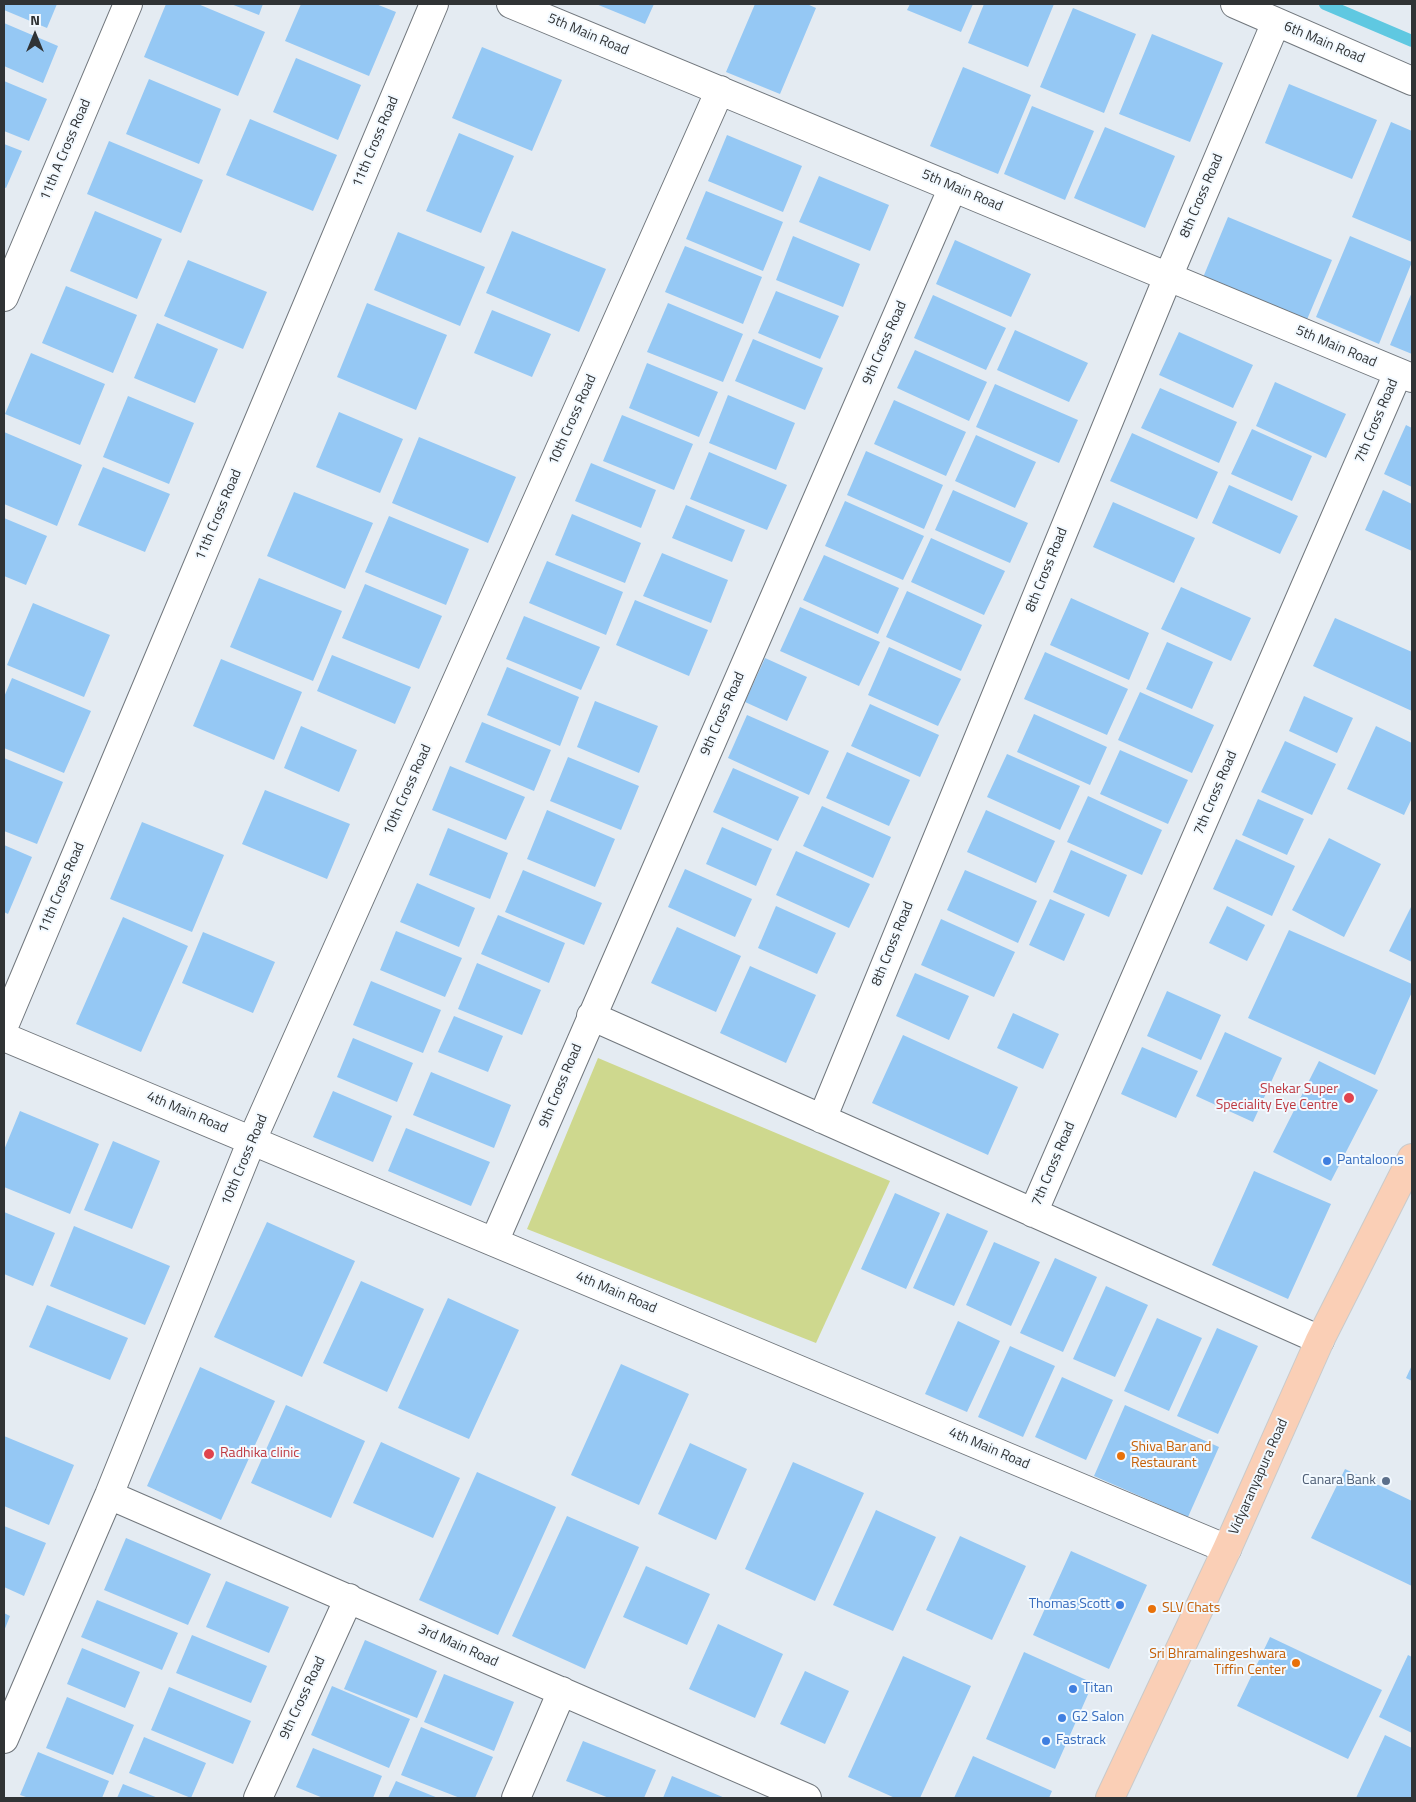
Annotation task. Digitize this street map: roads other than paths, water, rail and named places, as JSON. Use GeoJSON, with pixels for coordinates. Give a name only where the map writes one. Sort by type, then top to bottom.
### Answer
{"type":"FeatureCollection","features":[{"type":"Feature","properties":{"kind":"main road","name":"Vidyaranyapura Road"},"geometry":{"type":"LineString","coordinates":[[1110,1798],[1227,1549],[1320,1340],[1412,1158]]}},
{"type":"Feature","properties":{"kind":"street","name":"11th A Cross Road"},"geometry":{"type":"LineString","coordinates":[[4,297],[128,4]]}},
{"type":"Feature","properties":{"kind":"street","name":"11th Cross Road"},"geometry":{"type":"LineString","coordinates":[[4,1026],[434,4]]}},
{"type":"Feature","properties":{"kind":"street","name":"5th Main Road"},"geometry":{"type":"LineString","coordinates":[[511,4],[1405,375]]}},
{"type":"Feature","properties":{"kind":"street","name":"6th Main Road"},"geometry":{"type":"LineString","coordinates":[[1235,4],[1412,81]]}},
{"type":"Feature","properties":{"kind":"street","name":"8th Cross Road"},"geometry":{"type":"LineString","coordinates":[[822,1119],[1168,277],[1276,22]]}},
{"type":"Feature","properties":{"kind":"street","name":"10th Cross Road"},"geometry":{"type":"LineString","coordinates":[[4,1739],[109,1495],[252,1140],[720,90]]}},
{"type":"Feature","properties":{"kind":"street","name":"9th Cross Road"},"geometry":{"type":"LineString","coordinates":[[494,1242],[953,187]]}},
{"type":"Feature","properties":{"kind":"street","name":"7th Cross Road"},"geometry":{"type":"LineString","coordinates":[[1033,1213],[1405,375]]}},
{"type":"Feature","properties":{"kind":"street"},"geometry":{"type":"LineString","coordinates":[[592,1016],[1320,1340]]}},
{"type":"Feature","properties":{"kind":"street","name":"4th Main Road"},"geometry":{"type":"LineString","coordinates":[[4,1036],[1227,1549]]}},
{"type":"Feature","properties":{"kind":"street","name":"3rd Main Road"},"geometry":{"type":"LineString","coordinates":[[109,1495],[562,1691],[799,1797]]}},
{"type":"Feature","properties":{"kind":"street","name":"9th Cross Road"},"geometry":{"type":"LineString","coordinates":[[258,1798],[349,1598]]}},
{"type":"Feature","properties":{"kind":"street"},"geometry":{"type":"LineString","coordinates":[[516,1798],[562,1691]]}},
{"type":"Feature","properties":{"kind":"waterway"},"geometry":{"type":"LineString","coordinates":[[1325,4],[1412,41]]}},
{"type":"Feature","properties":{"kind":"place","name":"Shekar Super Speciality Eye Centre"},"geometry":{"type":"Point","coordinates":[1349,1098]}},
{"type":"Feature","properties":{"kind":"place","name":"Pantaloons"},"geometry":{"type":"Point","coordinates":[1327,1161]}},
{"type":"Feature","properties":{"kind":"place","name":"Radhika clinic"},"geometry":{"type":"Point","coordinates":[209,1454]}},
{"type":"Feature","properties":{"kind":"place","name":"Shiva Bar and Restaurant"},"geometry":{"type":"Point","coordinates":[1121,1456]}},
{"type":"Feature","properties":{"kind":"place","name":"Canara Bank"},"geometry":{"type":"Point","coordinates":[1386,1481]}},
{"type":"Feature","properties":{"kind":"place","name":"Thomas Scott"},"geometry":{"type":"Point","coordinates":[1120,1605]}},
{"type":"Feature","properties":{"kind":"place","name":"SLV Chats"},"geometry":{"type":"Point","coordinates":[1152,1609]}},
{"type":"Feature","properties":{"kind":"place","name":"Sri Bhramalingeshwara Tiffin Center"},"geometry":{"type":"Point","coordinates":[1296,1663]}},
{"type":"Feature","properties":{"kind":"place","name":"Titan"},"geometry":{"type":"Point","coordinates":[1073,1689]}},
{"type":"Feature","properties":{"kind":"place","name":"G2 Salon"},"geometry":{"type":"Point","coordinates":[1062,1718]}},
{"type":"Feature","properties":{"kind":"place","name":"Fastrack"},"geometry":{"type":"Point","coordinates":[1046,1741]}}]}
